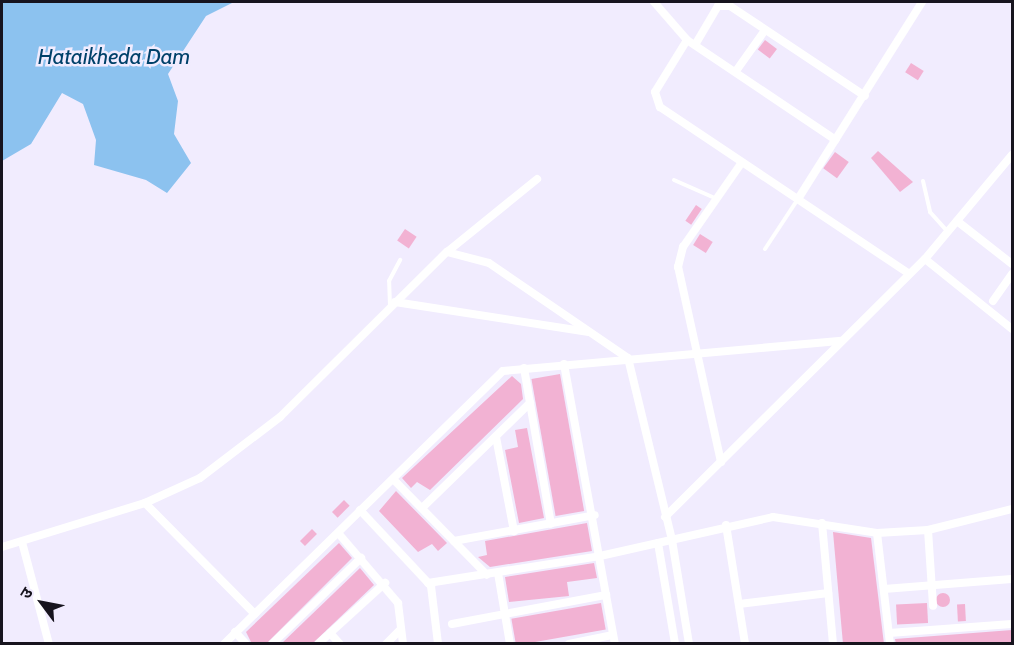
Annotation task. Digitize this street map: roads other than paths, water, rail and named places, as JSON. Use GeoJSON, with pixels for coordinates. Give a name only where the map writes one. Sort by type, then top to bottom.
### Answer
{"type":"FeatureCollection","features":[{"type":"Feature","properties":{"kind":"street"},"geometry":{"type":"LineString","coordinates":[[654,2],[687,40],[836,140]]}},
{"type":"Feature","properties":{"kind":"street"},"geometry":{"type":"LineString","coordinates":[[798,199],[865,96],[922,2]]}},
{"type":"Feature","properties":{"kind":"street"},"geometry":{"type":"LineString","coordinates":[[695,45],[718,6],[730,6],[865,96]]}},
{"type":"Feature","properties":{"kind":"street"},"geometry":{"type":"LineString","coordinates":[[736,72],[765,30]]}},
{"type":"Feature","properties":{"kind":"street"},"geometry":{"type":"LineString","coordinates":[[687,40],[653,100],[908,273]]}},
{"type":"Feature","properties":{"kind":"street"},"geometry":{"type":"LineString","coordinates":[[665,517],[908,273],[925,259],[1012,155]]}},
{"type":"Feature","properties":{"kind":"street"},"geometry":{"type":"LineString","coordinates":[[721,462],[696,350],[680,256],[742,162]]}},
{"type":"Feature","properties":{"kind":"street"},"geometry":{"type":"LineString","coordinates":[[2,547],[145,503],[200,478],[280,417],[447,252],[537,179]]}},
{"type":"Feature","properties":{"kind":"street"},"geometry":{"type":"LineString","coordinates":[[957,221],[1012,264]]}},
{"type":"Feature","properties":{"kind":"street"},"geometry":{"type":"LineString","coordinates":[[447,252],[489,263],[628,358],[672,540],[689,644]]}},
{"type":"Feature","properties":{"kind":"street"},"geometry":{"type":"LineString","coordinates":[[925,259],[1012,329]]}},
{"type":"Feature","properties":{"kind":"street"},"geometry":{"type":"LineString","coordinates":[[993,301],[1012,274]]}},
{"type":"Feature","properties":{"kind":"street"},"geometry":{"type":"LineString","coordinates":[[392,305],[590,332]]}},
{"type":"Feature","properties":{"kind":"street"},"geometry":{"type":"LineString","coordinates":[[224,644],[339,534],[360,510],[498,375],[524,368],[696,350],[842,341]]}},
{"type":"Feature","properties":{"kind":"street"},"geometry":{"type":"LineString","coordinates":[[564,364],[595,515],[614,639],[574,643]]}},
{"type":"Feature","properties":{"kind":"street"},"geometry":{"type":"LineString","coordinates":[[524,368],[551,524]]}},
{"type":"Feature","properties":{"kind":"street"},"geometry":{"type":"LineString","coordinates":[[422,508],[530,403]]}},
{"type":"Feature","properties":{"kind":"street"},"geometry":{"type":"LineString","coordinates":[[495,437],[514,531]]}},
{"type":"Feature","properties":{"kind":"street"},"geometry":{"type":"LineString","coordinates":[[393,478],[487,575]]}},
{"type":"Feature","properties":{"kind":"street"},"geometry":{"type":"LineString","coordinates":[[145,503],[255,614]]}},
{"type":"Feature","properties":{"kind":"street"},"geometry":{"type":"LineString","coordinates":[[428,583],[600,556],[726,525],[773,517],[877,533],[928,530],[1012,508]]}},
{"type":"Feature","properties":{"kind":"street"},"geometry":{"type":"LineString","coordinates":[[360,510],[428,583],[438,644]]}},
{"type":"Feature","properties":{"kind":"street"},"geometry":{"type":"LineString","coordinates":[[454,541],[595,515]]}},
{"type":"Feature","properties":{"kind":"street"},"geometry":{"type":"LineString","coordinates":[[822,523],[833,643],[827,644]]}},
{"type":"Feature","properties":{"kind":"street"},"geometry":{"type":"LineString","coordinates":[[726,525],[745,644]]}},
{"type":"Feature","properties":{"kind":"street"},"geometry":{"type":"LineString","coordinates":[[928,530],[933,606]]}},
{"type":"Feature","properties":{"kind":"street"},"geometry":{"type":"LineString","coordinates":[[877,533],[890,644]]}},
{"type":"Feature","properties":{"kind":"street"},"geometry":{"type":"LineString","coordinates":[[339,534],[385,583],[398,603],[403,644]]}},
{"type":"Feature","properties":{"kind":"street"},"geometry":{"type":"LineString","coordinates":[[22,542],[49,644]]}},
{"type":"Feature","properties":{"kind":"street"},"geometry":{"type":"LineString","coordinates":[[658,543],[675,644]]}},
{"type":"Feature","properties":{"kind":"street"},"geometry":{"type":"LineString","coordinates":[[272,644],[361,558]]}},
{"type":"Feature","properties":{"kind":"street"},"geometry":{"type":"LineString","coordinates":[[498,573],[510,644]]}},
{"type":"Feature","properties":{"kind":"street"},"geometry":{"type":"LineString","coordinates":[[884,589],[1012,579]]}},
{"type":"Feature","properties":{"kind":"street"},"geometry":{"type":"LineString","coordinates":[[318,644],[385,583]]}},
{"type":"Feature","properties":{"kind":"street"},"geometry":{"type":"LineString","coordinates":[[738,604],[828,593]]}},
{"type":"Feature","properties":{"kind":"street"},"geometry":{"type":"LineString","coordinates":[[452,624],[606,595]]}},
{"type":"Feature","properties":{"kind":"street"},"geometry":{"type":"LineString","coordinates":[[889,633],[1012,624]]}},
{"type":"Feature","properties":{"kind":"street"},"geometry":{"type":"LineString","coordinates":[[386,644],[401,629]]}},
{"type":"Feature","properties":{"kind":"street"},"geometry":{"type":"LineString","coordinates":[[235,632],[246,644]]}},
{"type":"Feature","properties":{"kind":"street"},"geometry":{"type":"LineString","coordinates":[[330,633],[340,644]]}},
{"type":"Feature","properties":{"kind":"lane"},"geometry":{"type":"LineString","coordinates":[[674,180],[717,199]]}},
{"type":"Feature","properties":{"kind":"lane"},"geometry":{"type":"LineString","coordinates":[[922,181],[930,212],[948,231]]}},
{"type":"Feature","properties":{"kind":"lane"},"geometry":{"type":"LineString","coordinates":[[765,249],[798,199]]}},
{"type":"Feature","properties":{"kind":"lane"},"geometry":{"type":"LineString","coordinates":[[392,305],[389,281],[400,260]]}},
{"type":"Feature","properties":{"kind":"water","name":"Hataikheda Dam"},"geometry":{"type":"Polygon","coordinates":[[[2,2],[234,2],[206,16],[168,74],[178,101],[174,134],[191,163],[167,193],[146,180],[94,165],[96,140],[83,104],[62,93],[31,144],[2,161],[2,2]]]}}]}
